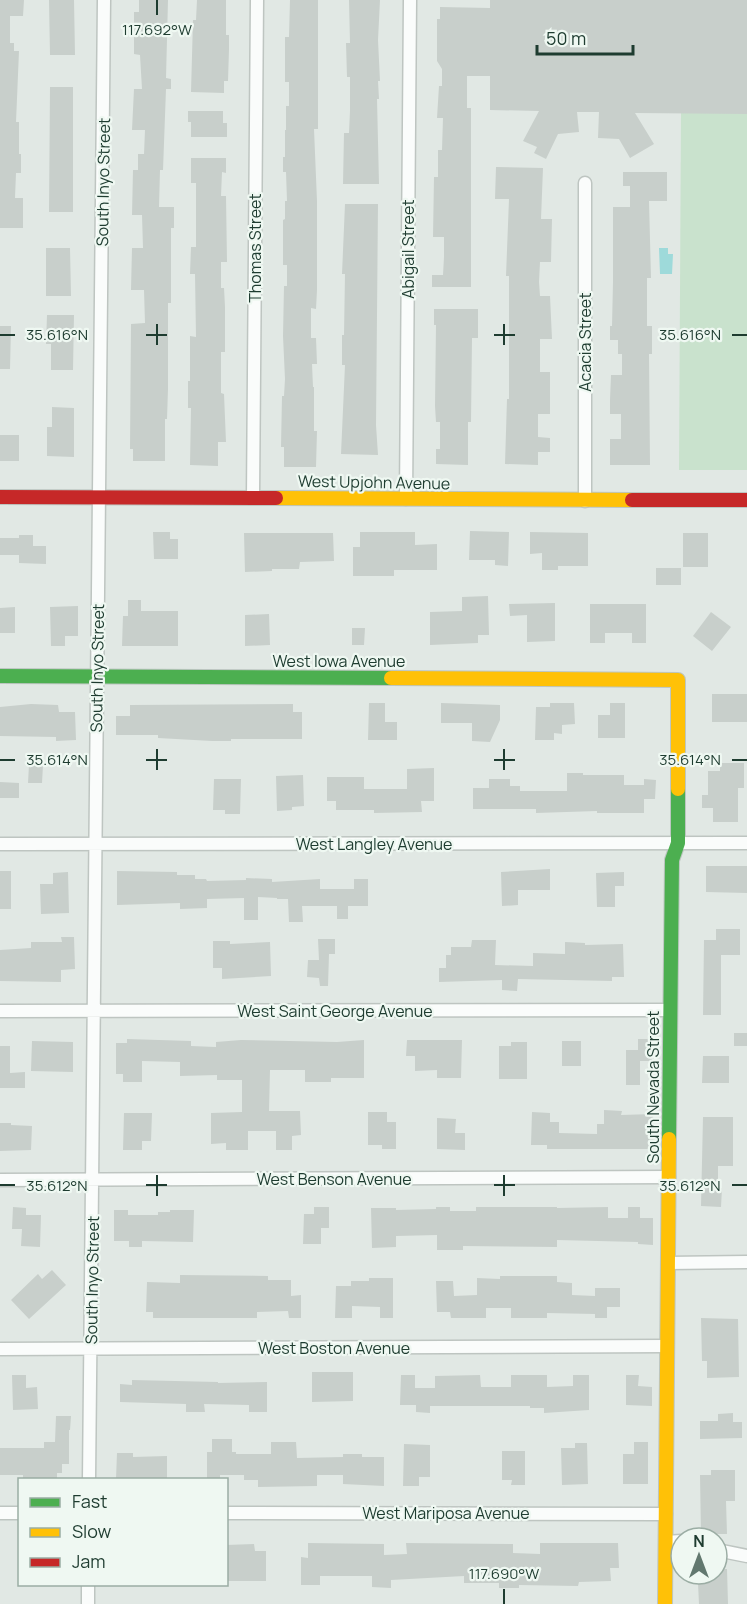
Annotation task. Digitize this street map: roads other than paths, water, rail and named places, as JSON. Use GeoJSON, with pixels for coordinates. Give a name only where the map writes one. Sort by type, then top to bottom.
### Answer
{"type":"FeatureCollection","features":[{"type":"Feature","properties":{"kind":"street","name":"South Inyo Street"},"geometry":{"type":"LineString","coordinates":[[89,1478],[105,0]]}},
{"type":"Feature","properties":{"kind":"street","name":"Thomas Street"},"geometry":{"type":"LineString","coordinates":[[253,497],[257,0]]}},
{"type":"Feature","properties":{"kind":"street","name":"Abigail Street"},"geometry":{"type":"LineString","coordinates":[[406,499],[410,0]]}},
{"type":"Feature","properties":{"kind":"street","name":"Acacia Street"},"geometry":{"type":"LineString","coordinates":[[585,183],[585,501]]}},
{"type":"Feature","properties":{"kind":"street","name":"West Upjohn Avenue"},"geometry":{"type":"LineString","coordinates":[[0,497],[747,500]]}},
{"type":"Feature","properties":{"kind":"street","name":"West Iowa Avenue"},"geometry":{"type":"LineString","coordinates":[[0,676],[678,680]]}},
{"type":"Feature","properties":{"kind":"street","name":"South Nevada Street"},"geometry":{"type":"LineString","coordinates":[[665,1604],[672,860],[678,843],[678,680]]}},
{"type":"Feature","properties":{"kind":"street","name":"West Langley Avenue"},"geometry":{"type":"LineString","coordinates":[[0,844],[747,843]]}},
{"type":"Feature","properties":{"kind":"street","name":"West Saint George Avenue"},"geometry":{"type":"LineString","coordinates":[[0,1011],[670,1010]]}},
{"type":"Feature","properties":{"kind":"street","name":"West Benson Avenue"},"geometry":{"type":"LineString","coordinates":[[0,1180],[669,1177]]}},
{"type":"Feature","properties":{"kind":"street"},"geometry":{"type":"LineString","coordinates":[[668,1263],[747,1262]]}},
{"type":"Feature","properties":{"kind":"street","name":"West Boston Avenue"},"geometry":{"type":"LineString","coordinates":[[0,1349],[667,1346]]}},
{"type":"Feature","properties":{"kind":"street"},"geometry":{"type":"LineString","coordinates":[[0,1513],[18,1513]]}},
{"type":"Feature","properties":{"kind":"street","name":"West Mariposa Avenue"},"geometry":{"type":"LineString","coordinates":[[228,1513],[666,1514]]}},
{"type":"Feature","properties":{"kind":"street"},"geometry":{"type":"LineString","coordinates":[[729,1552],[747,1556]]}},
{"type":"Feature","properties":{"kind":"street"},"geometry":{"type":"LineString","coordinates":[[88,1586],[88,1604]]}},
{"type":"Feature","properties":{"kind":"water"},"geometry":{"type":"Polygon","coordinates":[[[659,248],[668,248],[668,254],[673,254],[672,274],[660,274],[659,248]]]}}]}
